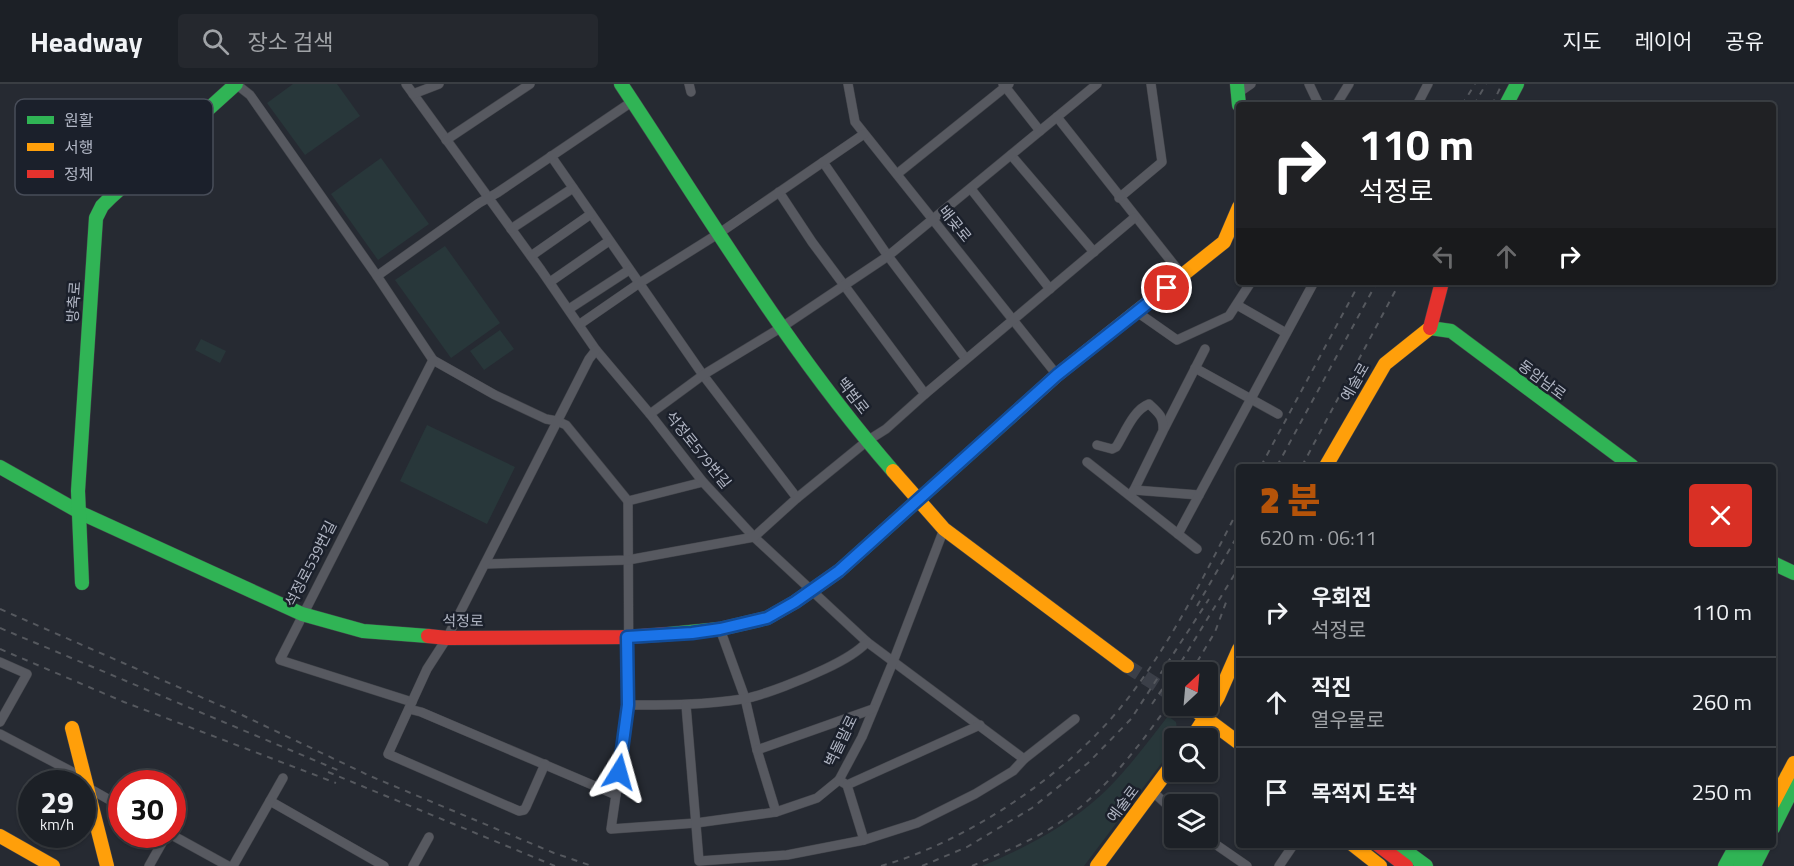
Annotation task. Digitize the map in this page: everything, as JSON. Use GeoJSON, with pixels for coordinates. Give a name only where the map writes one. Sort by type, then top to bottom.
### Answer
{"type":"FeatureCollection","features":[{"type":"Feature","properties":{"kind":"main road","name":"방축로"},"geometry":{"type":"LineString","coordinates":[[213,105],[236,84]]}},
{"type":"Feature","properties":{"kind":"main road","name":"백범로"},"geometry":{"type":"LineString","coordinates":[[621,84],[782,327],[820,381],[867,441],[944,529],[1127,666]]}},
{"type":"Feature","properties":{"kind":"main road"},"geometry":{"type":"LineString","coordinates":[[1508,102],[1517,84]]}},
{"type":"Feature","properties":{"kind":"main road","name":"방축로"},"geometry":{"type":"LineString","coordinates":[[82,583],[78,511],[96,218],[102,206],[113,195]]}},
{"type":"Feature","properties":{"kind":"main road","name":"석정로"},"geometry":{"type":"LineString","coordinates":[[0,467],[78,511],[302,614],[363,631],[447,638],[627,637],[720,629],[767,618],[839,571],[1057,375],[1234,234]]}},
{"type":"Feature","properties":{"kind":"main road"},"geometry":{"type":"LineString","coordinates":[[1430,328],[1442,285]]}},
{"type":"Feature","properties":{"kind":"main road","name":"예술로"},"geometry":{"type":"LineString","coordinates":[[1327,464],[1385,364],[1430,328]]}},
{"type":"Feature","properties":{"kind":"main road","name":"동암남로"},"geometry":{"type":"LineString","coordinates":[[1430,328],[1451,331],[1629,464]]}},
{"type":"Feature","properties":{"kind":"main road"},"geometry":{"type":"LineString","coordinates":[[1776,564],[1794,573]]}},
{"type":"Feature","properties":{"kind":"main road"},"geometry":{"type":"LineString","coordinates":[[1199,728],[1218,697],[1236,657]]}},
{"type":"Feature","properties":{"kind":"main road"},"geometry":{"type":"LineString","coordinates":[[1203,716],[1236,741]]}},
{"type":"Feature","properties":{"kind":"main road"},"geometry":{"type":"LineString","coordinates":[[72,728],[82,770]]}},
{"type":"Feature","properties":{"kind":"main road"},"geometry":{"type":"LineString","coordinates":[[1776,797],[1794,763]]}},
{"type":"Feature","properties":{"kind":"main road","name":"예술로"},"geometry":{"type":"LineString","coordinates":[[1097,866],[1164,776]]}},
{"type":"Feature","properties":{"kind":"main road"},"geometry":{"type":"LineString","coordinates":[[1776,781],[1787,776]]}},
{"type":"Feature","properties":{"kind":"main road"},"geometry":{"type":"LineString","coordinates":[[1776,822],[1791,792],[1787,776]]}},
{"type":"Feature","properties":{"kind":"main road"},"geometry":{"type":"LineString","coordinates":[[96,824],[107,866]]}},
{"type":"Feature","properties":{"kind":"main road"},"geometry":{"type":"LineString","coordinates":[[0,836],[53,866]]}},
{"type":"Feature","properties":{"kind":"main road"},"geometry":{"type":"LineString","coordinates":[[1357,848],[1380,866]]}},
{"type":"Feature","properties":{"kind":"main road"},"geometry":{"type":"LineString","coordinates":[[1382,848],[1407,866]]}},
{"type":"Feature","properties":{"kind":"main road"},"geometry":{"type":"LineString","coordinates":[[1401,848],[1426,866]]}},
{"type":"Feature","properties":{"kind":"main road"},"geometry":{"type":"LineString","coordinates":[[1725,866],[1735,848]]}},
{"type":"Feature","properties":{"kind":"main road"},"geometry":{"type":"LineString","coordinates":[[1740,866],[1749,848]]}},
{"type":"Feature","properties":{"kind":"main road"},"geometry":{"type":"LineString","coordinates":[[1754,866],[1763,848]]}},
{"type":"Feature","properties":{"kind":"street"},"geometry":{"type":"LineString","coordinates":[[236,84],[250,94],[433,360],[495,395],[566,426],[628,501],[628,705],[616,795],[421,712],[410,705]]}},
{"type":"Feature","properties":{"kind":"street","name":"석정로579번길"},"geometry":{"type":"LineString","coordinates":[[406,84],[550,282],[596,350],[703,482],[754,537],[867,642],[1024,759]]}},
{"type":"Feature","properties":{"kind":"street"},"geometry":{"type":"LineString","coordinates":[[413,94],[439,84]]}},
{"type":"Feature","properties":{"kind":"street"},"geometry":{"type":"LineString","coordinates":[[446,140],[530,84]]}},
{"type":"Feature","properties":{"kind":"street","name":"배곶로"},"geometry":{"type":"LineString","coordinates":[[849,84],[855,122],[1057,375]]}},
{"type":"Feature","properties":{"kind":"street"},"geometry":{"type":"LineString","coordinates":[[650,414],[703,375],[782,327],[888,256],[933,222],[1097,84]]}},
{"type":"Feature","properties":{"kind":"street"},"geometry":{"type":"LineString","coordinates":[[1119,198],[1161,162],[1151,84]]}},
{"type":"Feature","properties":{"kind":"street"},"geometry":{"type":"LineString","coordinates":[[1238,94],[1251,84]]}},
{"type":"Feature","properties":{"kind":"street"},"geometry":{"type":"LineString","coordinates":[[1338,102],[1349,84]]}},
{"type":"Feature","properties":{"kind":"street"},"geometry":{"type":"LineString","coordinates":[[1419,102],[1428,84]]}},
{"type":"Feature","properties":{"kind":"street"},"geometry":{"type":"LineString","coordinates":[[897,174],[1006,85],[1040,131]]}},
{"type":"Feature","properties":{"kind":"street"},"geometry":{"type":"LineString","coordinates":[[1310,85],[1318,102]]}},
{"type":"Feature","properties":{"kind":"street"},"geometry":{"type":"LineString","coordinates":[[377,276],[479,203],[633,101]]}},
{"type":"Feature","properties":{"kind":"street"},"geometry":{"type":"LineString","coordinates":[[1057,117],[1134,218],[1182,275]]}},
{"type":"Feature","properties":{"kind":"street"},"geometry":{"type":"LineString","coordinates":[[575,317],[638,284],[721,232],[864,134]]}},
{"type":"Feature","properties":{"kind":"street"},"geometry":{"type":"LineString","coordinates":[[1011,155],[1094,252]]}},
{"type":"Feature","properties":{"kind":"street"},"geometry":{"type":"LineString","coordinates":[[551,156],[672,332],[797,498]]}},
{"type":"Feature","properties":{"kind":"street"},"geometry":{"type":"LineString","coordinates":[[823,162],[888,256],[966,359]]}},
{"type":"Feature","properties":{"kind":"street"},"geometry":{"type":"LineString","coordinates":[[511,229],[573,188]]}},
{"type":"Feature","properties":{"kind":"street"},"geometry":{"type":"LineString","coordinates":[[971,189],[1050,289]]}},
{"type":"Feature","properties":{"kind":"street"},"geometry":{"type":"LineString","coordinates":[[779,192],[812,242],[925,394]]}},
{"type":"Feature","properties":{"kind":"street"},"geometry":{"type":"LineString","coordinates":[[531,256],[591,214]]}},
{"type":"Feature","properties":{"kind":"street"},"geometry":{"type":"LineString","coordinates":[[485,564],[628,560],[754,537],[797,498],[867,441],[886,429],[1134,218]]}},
{"type":"Feature","properties":{"kind":"street"},"geometry":{"type":"LineString","coordinates":[[550,282],[609,241]]}},
{"type":"Feature","properties":{"kind":"street"},"geometry":{"type":"LineString","coordinates":[[575,317],[629,270]]}},
{"type":"Feature","properties":{"kind":"street"},"geometry":{"type":"LineString","coordinates":[[1137,312],[1177,340],[1229,316],[1249,285]]}},
{"type":"Feature","properties":{"kind":"street"},"geometry":{"type":"LineString","coordinates":[[1178,534],[1312,285]]}},
{"type":"Feature","properties":{"kind":"street"},"geometry":{"type":"LineString","coordinates":[[1237,305],[1286,333]]}},
{"type":"Feature","properties":{"kind":"street"},"geometry":{"type":"LineString","coordinates":[[1132,493],[1205,349]]}},
{"type":"Feature","properties":{"kind":"street"},"geometry":{"type":"LineString","coordinates":[[545,764],[526,807],[519,811],[388,754],[427,669],[447,638],[589,358],[596,350]]}},
{"type":"Feature","properties":{"kind":"street","name":"석정로539번길"},"geometry":{"type":"LineString","coordinates":[[410,705],[280,660],[433,360]]}},
{"type":"Feature","properties":{"kind":"street"},"geometry":{"type":"LineString","coordinates":[[1196,368],[1278,414]]}},
{"type":"Feature","properties":{"kind":"street"},"geometry":{"type":"LineString","coordinates":[[1097,445],[1112,449],[1116,447],[1136,413],[1149,404],[1161,415],[1164,421],[1163,431]]}},
{"type":"Feature","properties":{"kind":"street"},"geometry":{"type":"LineString","coordinates":[[1087,462],[1132,493],[1197,549]]}},
{"type":"Feature","properties":{"kind":"street"},"geometry":{"type":"LineString","coordinates":[[628,501],[703,482]]}},
{"type":"Feature","properties":{"kind":"street"},"geometry":{"type":"LineString","coordinates":[[1132,493],[1199,495]]}},
{"type":"Feature","properties":{"kind":"street","name":"벽돌말로"},"geometry":{"type":"LineString","coordinates":[[616,795],[611,829],[696,823],[776,812],[817,798],[843,783],[944,529]]}},
{"type":"Feature","properties":{"kind":"street"},"geometry":{"type":"LineString","coordinates":[[720,629],[745,699],[757,750],[776,812]]}},
{"type":"Feature","properties":{"kind":"street"},"geometry":{"type":"LineString","coordinates":[[628,705],[686,705],[745,699],[810,676],[837,663],[867,642]]}},
{"type":"Feature","properties":{"kind":"street"},"geometry":{"type":"LineString","coordinates":[[0,662],[27,674],[0,722]]}},
{"type":"Feature","properties":{"kind":"street"},"geometry":{"type":"LineString","coordinates":[[686,705],[699,861],[787,855],[864,840],[917,823],[1013,771],[1024,759],[1075,719]]}},
{"type":"Feature","properties":{"kind":"street"},"geometry":{"type":"LineString","coordinates":[[757,750],[873,710]]}},
{"type":"Feature","properties":{"kind":"street"},"geometry":{"type":"LineString","coordinates":[[864,840],[843,783],[980,726]]}},
{"type":"Feature","properties":{"kind":"street"},"geometry":{"type":"LineString","coordinates":[[0,734],[64,770]]}},
{"type":"Feature","properties":{"kind":"street"},"geometry":{"type":"LineString","coordinates":[[233,866],[283,778]]}},
{"type":"Feature","properties":{"kind":"street"},"geometry":{"type":"LineString","coordinates":[[1153,792],[1164,802]]}},
{"type":"Feature","properties":{"kind":"street"},"geometry":{"type":"LineString","coordinates":[[270,801],[384,866]]}},
{"type":"Feature","properties":{"kind":"street"},"geometry":{"type":"LineString","coordinates":[[413,866],[429,837]]}},
{"type":"Feature","properties":{"kind":"street"},"geometry":{"type":"LineString","coordinates":[[186,843],[228,866]]}},
{"type":"Feature","properties":{"kind":"street"},"geometry":{"type":"LineString","coordinates":[[1218,846],[1247,866]]}},
{"type":"Feature","properties":{"kind":"street"},"geometry":{"type":"LineString","coordinates":[[149,866],[160,848]]}},
{"type":"Feature","properties":{"kind":"street"},"geometry":{"type":"LineString","coordinates":[[1279,866],[1291,848]]}},
{"type":"Feature","properties":{"kind":"shaded area"},"geometry":{"type":"Polygon","coordinates":[[[293,84],[337,84],[360,116],[305,155],[267,103],[293,84]]]}},
{"type":"Feature","properties":{"kind":"shaded area"},"geometry":{"type":"Polygon","coordinates":[[[381,158],[429,224],[378,260],[331,194],[381,158]]]}},
{"type":"Feature","properties":{"kind":"shaded area"},"geometry":{"type":"Polygon","coordinates":[[[445,246],[500,323],[451,358],[395,280],[445,246]]]}},
{"type":"Feature","properties":{"kind":"shaded area"},"geometry":{"type":"Polygon","coordinates":[[[500,330],[514,349],[484,370],[470,351],[500,330]]]}},
{"type":"Feature","properties":{"kind":"shaded area"},"geometry":{"type":"Polygon","coordinates":[[[201,339],[226,351],[220,363],[195,350],[201,339]]]}},
{"type":"Feature","properties":{"kind":"shaded area"},"geometry":{"type":"Polygon","coordinates":[[[427,425],[515,467],[487,524],[400,481],[427,425]]]}},
{"type":"Feature","properties":{"kind":"shaded area"},"geometry":{"type":"Polygon","coordinates":[[[1168,716],[1176,722],[1177,728],[1164,728],[1164,760],[1084,866],[982,866],[1044,836],[1073,817],[1100,796],[1136,757],[1168,716]]]}},
{"type":"Feature","properties":{"kind":"tunnel"},"geometry":{"type":"LineString","coordinates":[[1127,666],[1164,690]]}},
{"type":"Feature","properties":{"kind":"railway"},"geometry":{"type":"LineString","coordinates":[[1464,102],[1475,84]]}},
{"type":"Feature","properties":{"kind":"railway"},"geometry":{"type":"LineString","coordinates":[[1476,102],[1486,84]]}},
{"type":"Feature","properties":{"kind":"railway"},"geometry":{"type":"LineString","coordinates":[[1493,102],[1502,84]]}},
{"type":"Feature","properties":{"kind":"railway"},"geometry":{"type":"LineString","coordinates":[[1262,464],[1358,285]]}},
{"type":"Feature","properties":{"kind":"railway"},"geometry":{"type":"LineString","coordinates":[[1278,464],[1375,285]]}},
{"type":"Feature","properties":{"kind":"railway"},"geometry":{"type":"LineString","coordinates":[[1303,464],[1398,285]]}},
{"type":"Feature","properties":{"kind":"railway"},"geometry":{"type":"LineString","coordinates":[[881,866],[946,841],[980,823],[1043,781],[1098,733],[1121,707],[1155,661],[1199,585],[1236,514]]}},
{"type":"Feature","properties":{"kind":"railway"},"geometry":{"type":"LineString","coordinates":[[1197,606],[1236,538]]}},
{"type":"Feature","properties":{"kind":"railway"},"geometry":{"type":"LineString","coordinates":[[1181,662],[1236,572]]}},
{"type":"Feature","properties":{"kind":"railway"},"geometry":{"type":"LineString","coordinates":[[1197,662],[1215,632],[1228,597]]}},
{"type":"Feature","properties":{"kind":"railway"},"geometry":{"type":"LineString","coordinates":[[922,866],[967,847],[1032,808],[1088,763],[1131,719],[1209,599]]}},
{"type":"Feature","properties":{"kind":"railway"},"geometry":{"type":"LineString","coordinates":[[0,609],[242,715],[370,776],[554,853],[592,866]]}},
{"type":"Feature","properties":{"kind":"railway"},"geometry":{"type":"LineString","coordinates":[[0,628],[340,771]]}},
{"type":"Feature","properties":{"kind":"railway"},"geometry":{"type":"LineString","coordinates":[[0,649],[124,702],[336,783]]}},
{"type":"Feature","properties":{"kind":"railway"},"geometry":{"type":"LineString","coordinates":[[1152,704],[1164,687]]}},
{"type":"Feature","properties":{"kind":"railway"},"geometry":{"type":"LineString","coordinates":[[972,866],[1038,835],[1076,811],[1108,781],[1164,711]]}},
{"type":"Feature","properties":{"kind":"railway"},"geometry":{"type":"LineString","coordinates":[[328,772],[555,866]]}},
{"type":"Feature","properties":{"kind":"traffic: fast"},"geometry":{"type":"LineString","coordinates":[[213,105],[236,84]]}},
{"type":"Feature","properties":{"kind":"traffic: fast"},"geometry":{"type":"LineString","coordinates":[[621,84],[784,331],[855,426],[893,471]]}},
{"type":"Feature","properties":{"kind":"traffic: fast"},"geometry":{"type":"LineString","coordinates":[[1237,84],[1239,102]]}},
{"type":"Feature","properties":{"kind":"traffic: fast"},"geometry":{"type":"LineString","coordinates":[[1508,102],[1517,84]]}},
{"type":"Feature","properties":{"kind":"traffic: fast"},"geometry":{"type":"LineString","coordinates":[[82,583],[78,491],[96,218],[102,206],[113,195]]}},
{"type":"Feature","properties":{"kind":"traffic: fast"},"geometry":{"type":"LineString","coordinates":[[1430,328],[1451,331],[1629,464]]}},
{"type":"Feature","properties":{"kind":"traffic: fast"},"geometry":{"type":"LineString","coordinates":[[669,634],[720,629],[767,618],[795,602],[839,571],[1015,413]]}},
{"type":"Feature","properties":{"kind":"traffic: fast"},"geometry":{"type":"LineString","coordinates":[[0,467],[83,514],[302,614],[363,631],[428,636]]}},
{"type":"Feature","properties":{"kind":"traffic: fast"},"geometry":{"type":"LineString","coordinates":[[1776,564],[1794,573]]}},
{"type":"Feature","properties":{"kind":"traffic: fast"},"geometry":{"type":"LineString","coordinates":[[1776,822],[1791,792],[1787,776]]}},
{"type":"Feature","properties":{"kind":"traffic: fast"},"geometry":{"type":"LineString","coordinates":[[1401,848],[1426,866]]}},
{"type":"Feature","properties":{"kind":"traffic: fast"},"geometry":{"type":"LineString","coordinates":[[1725,866],[1735,848]]}},
{"type":"Feature","properties":{"kind":"traffic: fast"},"geometry":{"type":"LineString","coordinates":[[1740,866],[1749,848]]}},
{"type":"Feature","properties":{"kind":"traffic: fast"},"geometry":{"type":"LineString","coordinates":[[1754,866],[1763,848]]}},
{"type":"Feature","properties":{"kind":"traffic: slow"},"geometry":{"type":"LineString","coordinates":[[1015,413],[1057,375],[1224,242],[1236,214]]}},
{"type":"Feature","properties":{"kind":"traffic: slow"},"geometry":{"type":"LineString","coordinates":[[1327,464],[1385,364],[1430,328]]}},
{"type":"Feature","properties":{"kind":"traffic: slow"},"geometry":{"type":"LineString","coordinates":[[893,471],[944,529],[1127,666]]}},
{"type":"Feature","properties":{"kind":"traffic: slow"},"geometry":{"type":"LineString","coordinates":[[1198,728],[1218,697],[1236,656]]}},
{"type":"Feature","properties":{"kind":"traffic: slow"},"geometry":{"type":"LineString","coordinates":[[1203,716],[1236,741]]}},
{"type":"Feature","properties":{"kind":"traffic: slow"},"geometry":{"type":"LineString","coordinates":[[72,728],[107,866]]}},
{"type":"Feature","properties":{"kind":"traffic: slow"},"geometry":{"type":"LineString","coordinates":[[1776,797],[1794,763]]}},
{"type":"Feature","properties":{"kind":"traffic: slow"},"geometry":{"type":"LineString","coordinates":[[1097,866],[1164,776]]}},
{"type":"Feature","properties":{"kind":"traffic: slow"},"geometry":{"type":"LineString","coordinates":[[0,836],[53,866]]}},
{"type":"Feature","properties":{"kind":"traffic: slow"},"geometry":{"type":"LineString","coordinates":[[1357,848],[1380,866]]}},
{"type":"Feature","properties":{"kind":"traffic: jam"},"geometry":{"type":"LineString","coordinates":[[1430,328],[1441,285]]}},
{"type":"Feature","properties":{"kind":"traffic: jam"},"geometry":{"type":"LineString","coordinates":[[428,636],[447,638],[627,637],[669,634]]}},
{"type":"Feature","properties":{"kind":"traffic: jam"},"geometry":{"type":"LineString","coordinates":[[1382,848],[1406,866]]}},
{"type":"Feature","properties":{"kind":"route"},"geometry":{"type":"LineString","coordinates":[[619,772],[628,705],[627,637],[720,629],[767,618],[795,602],[839,571],[1057,375],[1167,288]]}}]}
